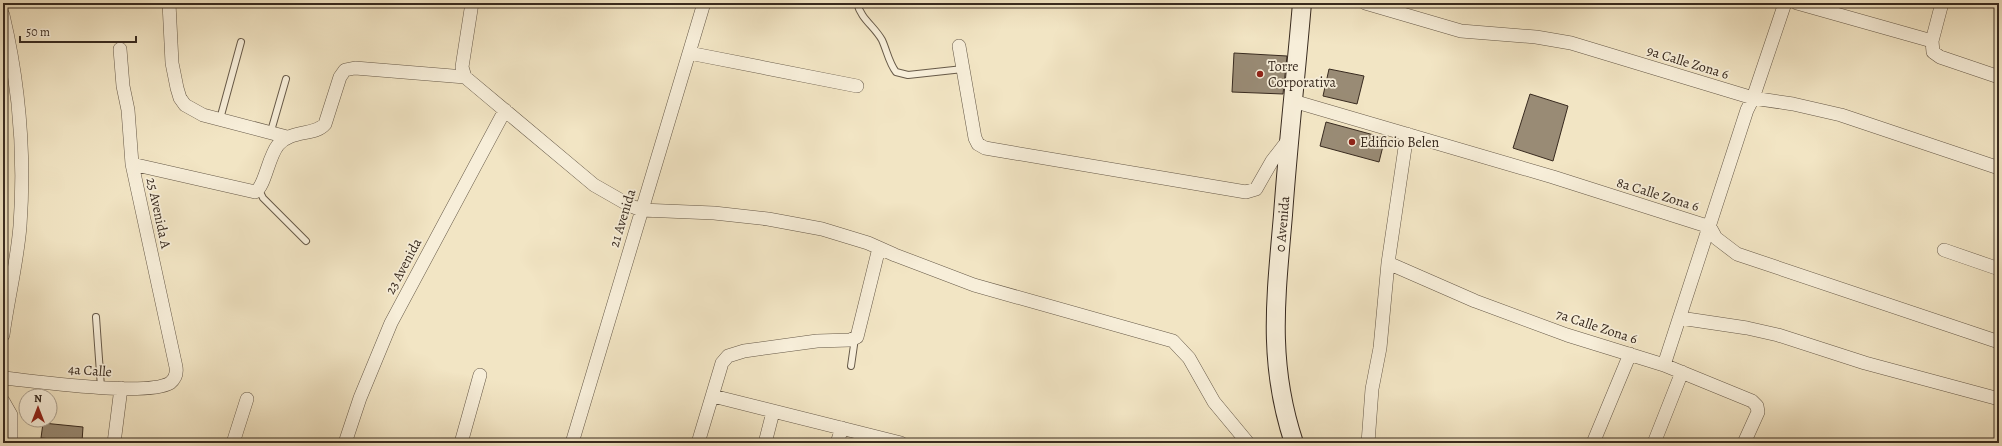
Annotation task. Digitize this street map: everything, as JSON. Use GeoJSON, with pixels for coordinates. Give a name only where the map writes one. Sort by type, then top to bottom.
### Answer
{"type":"FeatureCollection","features":[{"type":"Feature","properties":{"kind":"street"},"geometry":{"type":"LineString","coordinates":[[169,3],[172,63],[180,98],[193,111],[287,137]]}},
{"type":"Feature","properties":{"kind":"street"},"geometry":{"type":"LineString","coordinates":[[472,3],[462,67],[465,77],[594,185],[629,205],[641,210],[714,213],[768,219],[822,229],[868,243],[974,285],[1173,341],[1189,358],[1214,402],[1248,443]]}},
{"type":"Feature","properties":{"kind":"street","name":"21 Avenida"},"geometry":{"type":"LineString","coordinates":[[572,443],[704,3]]}},
{"type":"Feature","properties":{"kind":"street","name":"0 Avenida"},"geometry":{"type":"LineString","coordinates":[[1294,443],[1278,376],[1275,325],[1289,139],[1302,3]]}},
{"type":"Feature","properties":{"kind":"street","name":"9a Calle Zona 6"},"geometry":{"type":"LineString","coordinates":[[1365,3],[1461,31],[1536,37],[1571,43],[1753,98],[1793,104],[1841,115],[1999,168]]}},
{"type":"Feature","properties":{"kind":"street"},"geometry":{"type":"LineString","coordinates":[[1664,365],[1747,110],[1753,98],[1784,3]]}},
{"type":"Feature","properties":{"kind":"street"},"geometry":{"type":"LineString","coordinates":[[1797,3],[1933,46],[1940,57],[1999,77]]}},
{"type":"Feature","properties":{"kind":"street"},"geometry":{"type":"LineString","coordinates":[[1933,46],[1942,3]]}},
{"type":"Feature","properties":{"kind":"street"},"geometry":{"type":"LineString","coordinates":[[3,15],[10,45],[18,109],[21,198],[16,258],[3,335]]}},
{"type":"Feature","properties":{"kind":"street"},"geometry":{"type":"LineString","coordinates":[[959,46],[975,138],[978,144],[985,148],[1246,192],[1256,189],[1272,161],[1289,139]]}},
{"type":"Feature","properties":{"kind":"street","name":"25 Avenida A"},"geometry":{"type":"LineString","coordinates":[[120,49],[123,86],[128,110],[132,164],[177,371],[173,380]]}},
{"type":"Feature","properties":{"kind":"street"},"geometry":{"type":"LineString","coordinates":[[689,53],[857,86]]}},
{"type":"Feature","properties":{"kind":"street"},"geometry":{"type":"LineString","coordinates":[[132,164],[251,192],[259,190],[262,186],[272,153],[287,137],[323,127],[327,120],[340,77],[345,70],[355,68],[465,77]]}},
{"type":"Feature","properties":{"kind":"street","name":"8a Calle Zona 6"},"geometry":{"type":"LineString","coordinates":[[1293,101],[1407,134],[1710,227],[1716,238],[1737,254],[1999,342]]}},
{"type":"Feature","properties":{"kind":"street","name":"23 Avenida"},"geometry":{"type":"LineString","coordinates":[[345,443],[365,384],[391,323],[505,110]]}},
{"type":"Feature","properties":{"kind":"street"},"geometry":{"type":"LineString","coordinates":[[1368,443],[1372,389],[1380,348],[1388,264],[1407,134]]}},
{"type":"Feature","properties":{"kind":"street"},"geometry":{"type":"LineString","coordinates":[[698,443],[722,363],[728,356],[744,351],[808,342],[850,340],[855,338],[858,334],[879,248]]}},
{"type":"Feature","properties":{"kind":"street"},"geometry":{"type":"LineString","coordinates":[[1944,250],[1999,269]]}},
{"type":"Feature","properties":{"kind":"street","name":"7a Calle Zona 6"},"geometry":{"type":"LineString","coordinates":[[1388,264],[1475,301],[1567,335],[1664,365],[1755,403],[1758,412],[1744,443]]}},
{"type":"Feature","properties":{"kind":"street"},"geometry":{"type":"LineString","coordinates":[[1680,318],[1747,328],[1778,335],[1865,363],[1999,399]]}},
{"type":"Feature","properties":{"kind":"street"},"geometry":{"type":"LineString","coordinates":[[1593,443],[1630,354]]}},
{"type":"Feature","properties":{"kind":"street"},"geometry":{"type":"LineString","coordinates":[[1654,443],[1682,372]]}},
{"type":"Feature","properties":{"kind":"street"},"geometry":{"type":"LineString","coordinates":[[460,443],[480,375]]}},
{"type":"Feature","properties":{"kind":"street","name":"4a Calle"},"geometry":{"type":"LineString","coordinates":[[3,378],[121,388],[156,387],[173,380]]}},
{"type":"Feature","properties":{"kind":"street"},"geometry":{"type":"LineString","coordinates":[[114,443],[121,388]]}},
{"type":"Feature","properties":{"kind":"street"},"geometry":{"type":"LineString","coordinates":[[713,396],[772,412],[901,443]]}},
{"type":"Feature","properties":{"kind":"street"},"geometry":{"type":"LineString","coordinates":[[233,443],[247,399]]}},
{"type":"Feature","properties":{"kind":"street"},"geometry":{"type":"LineString","coordinates":[[4,404],[11,443]]}},
{"type":"Feature","properties":{"kind":"street"},"geometry":{"type":"LineString","coordinates":[[765,443],[772,412]]}},
{"type":"Feature","properties":{"kind":"street"},"geometry":{"type":"LineString","coordinates":[[837,443],[842,428]]}},
{"type":"Feature","properties":{"kind":"lane"},"geometry":{"type":"LineString","coordinates":[[857,3],[864,19],[882,40],[891,65],[896,72],[908,74],[963,69]]}},
{"type":"Feature","properties":{"kind":"lane"},"geometry":{"type":"LineString","coordinates":[[220,119],[241,42]]}},
{"type":"Feature","properties":{"kind":"lane"},"geometry":{"type":"LineString","coordinates":[[271,132],[286,79]]}},
{"type":"Feature","properties":{"kind":"lane"},"geometry":{"type":"LineString","coordinates":[[259,190],[263,198],[306,241]]}},
{"type":"Feature","properties":{"kind":"lane"},"geometry":{"type":"LineString","coordinates":[[96,317],[101,387]]}},
{"type":"Feature","properties":{"kind":"lane"},"geometry":{"type":"LineString","coordinates":[[850,366],[855,338]]}},
{"type":"Feature","properties":{"kind":"building","name":"Torre Corporativa"},"geometry":{"type":"Polygon","coordinates":[[[1234,53],[1287,56],[1283,94],[1232,92],[1234,53]]]}},
{"type":"Feature","properties":{"kind":"building"},"geometry":{"type":"Polygon","coordinates":[[[1329,69],[1364,76],[1357,104],[1323,96],[1329,69]]]}},
{"type":"Feature","properties":{"kind":"building"},"geometry":{"type":"Polygon","coordinates":[[[1530,94],[1568,106],[1553,161],[1513,148],[1530,94]]]}},
{"type":"Feature","properties":{"kind":"building","name":"Edificio Belen"},"geometry":{"type":"Polygon","coordinates":[[[1326,122],[1385,138],[1379,162],[1320,146],[1326,122]]]}},
{"type":"Feature","properties":{"kind":"building"},"geometry":{"type":"Polygon","coordinates":[[[58,424],[83,427],[82,442],[41,438],[42,428],[58,428],[58,424]]]}},
{"type":"Feature","properties":{"kind":"place","name":"Torre Corporativa"},"geometry":{"type":"Point","coordinates":[1260,74]}},
{"type":"Feature","properties":{"kind":"place","name":"Edificio Belen"},"geometry":{"type":"Point","coordinates":[1352,142]}}]}
